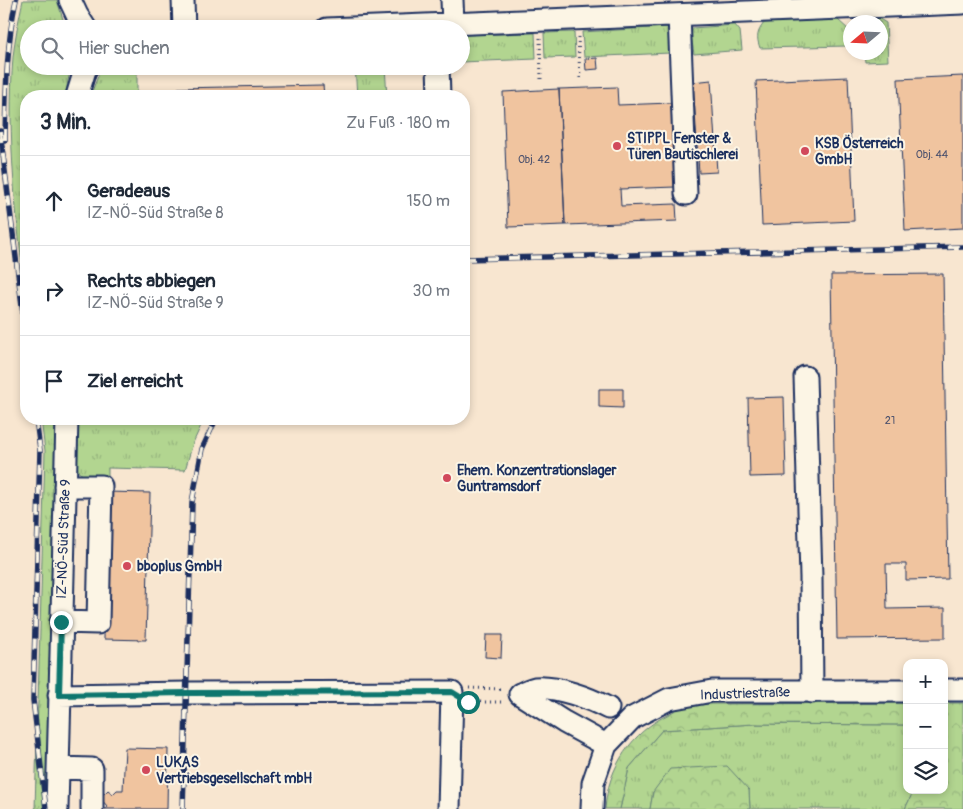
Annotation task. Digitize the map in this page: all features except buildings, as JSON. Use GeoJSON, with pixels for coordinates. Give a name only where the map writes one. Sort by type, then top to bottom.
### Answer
{"type":"FeatureCollection","features":[{"type":"Feature","properties":{"kind":"street"},"geometry":{"type":"LineString","coordinates":[[70,0],[80,20]]}},
{"type":"Feature","properties":{"kind":"street"},"geometry":{"type":"LineString","coordinates":[[183,0],[184,20]]}},
{"type":"Feature","properties":{"kind":"street"},"geometry":{"type":"LineString","coordinates":[[444,20],[452,0]]}},
{"type":"Feature","properties":{"kind":"street"},"geometry":{"type":"LineString","coordinates":[[470,24],[858,4],[963,3]]}},
{"type":"Feature","properties":{"kind":"street"},"geometry":{"type":"LineString","coordinates":[[679,14],[686,194]]}},
{"type":"Feature","properties":{"kind":"street"},"geometry":{"type":"LineString","coordinates":[[79,90],[84,75]]}},
{"type":"Feature","properties":{"kind":"street"},"geometry":{"type":"LineString","coordinates":[[438,75],[439,90]]}},
{"type":"Feature","properties":{"kind":"street"},"geometry":{"type":"LineString","coordinates":[[805,377],[811,577],[812,692]]}},
{"type":"Feature","properties":{"kind":"street","name":"IZ-NÖ-Süd Straße 9"},"geometry":{"type":"LineString","coordinates":[[56,809],[67,425]]}},
{"type":"Feature","properties":{"kind":"street"},"geometry":{"type":"LineString","coordinates":[[61,622],[98,623],[101,486],[65,486]]}},
{"type":"Feature","properties":{"kind":"street"},"geometry":{"type":"LineString","coordinates":[[520,694],[534,688],[552,689],[593,700],[608,708]]}},
{"type":"Feature","properties":{"kind":"street"},"geometry":{"type":"LineString","coordinates":[[948,690],[963,690]]}},
{"type":"Feature","properties":{"kind":"street","name":"Industriestraße"},"geometry":{"type":"LineString","coordinates":[[592,809],[593,783],[606,746],[632,718],[668,699],[712,691],[903,691]]}},
{"type":"Feature","properties":{"kind":"street"},"geometry":{"type":"LineString","coordinates":[[59,695],[452,692],[449,809]]}},
{"type":"Feature","properties":{"kind":"street"},"geometry":{"type":"LineString","coordinates":[[520,694],[606,746]]}},
{"type":"Feature","properties":{"kind":"street"},"geometry":{"type":"LineString","coordinates":[[58,768],[92,769],[92,809]]}},
{"type":"Feature","properties":{"kind":"path"},"geometry":{"type":"LineString","coordinates":[[577,19],[580,78]]}},
{"type":"Feature","properties":{"kind":"path"},"geometry":{"type":"LineString","coordinates":[[539,20],[541,80]]}},
{"type":"Feature","properties":{"kind":"path"},"geometry":{"type":"LineString","coordinates":[[452,692],[468,688],[487,688],[505,689],[520,694]]}},
{"type":"Feature","properties":{"kind":"path"},"geometry":{"type":"LineString","coordinates":[[452,692],[468,702],[503,702],[520,694]]}},
{"type":"Feature","properties":{"kind":"green space"},"geometry":{"type":"Polygon","coordinates":[[[23,0],[57,0],[63,20],[20,20],[20,75],[69,75],[66,90],[20,90],[20,246],[11,117],[13,57],[23,0]]]}},
{"type":"Feature","properties":{"kind":"green space"},"geometry":{"type":"Polygon","coordinates":[[[837,19],[843,25],[843,46],[760,48],[758,35],[764,23],[837,19]]]}},
{"type":"Feature","properties":{"kind":"green space"},"geometry":{"type":"Polygon","coordinates":[[[735,25],[740,31],[742,50],[694,54],[691,35],[692,28],[735,25]]]}},
{"type":"Feature","properties":{"kind":"green space"},"geometry":{"type":"Polygon","coordinates":[[[669,27],[670,53],[584,57],[582,32],[669,27]]]}},
{"type":"Feature","properties":{"kind":"green space"},"geometry":{"type":"Polygon","coordinates":[[[574,32],[575,57],[545,58],[544,33],[574,32]]]}},
{"type":"Feature","properties":{"kind":"green space"},"geometry":{"type":"Polygon","coordinates":[[[535,33],[536,59],[470,62],[470,35],[535,33]]]}},
{"type":"Feature","properties":{"kind":"green space"},"geometry":{"type":"Polygon","coordinates":[[[865,60],[888,60],[888,61],[865,62],[865,60]]]}},
{"type":"Feature","properties":{"kind":"green space"},"geometry":{"type":"Polygon","coordinates":[[[99,75],[137,75],[137,90],[92,90],[99,75]]]}},
{"type":"Feature","properties":{"kind":"green space"},"geometry":{"type":"Polygon","coordinates":[[[356,75],[386,75],[387,90],[357,90],[356,75]]]}},
{"type":"Feature","properties":{"kind":"green space"},"geometry":{"type":"Polygon","coordinates":[[[42,425],[56,425],[46,809],[35,809],[45,451],[42,425]]]}},
{"type":"Feature","properties":{"kind":"green space"},"geometry":{"type":"Polygon","coordinates":[[[78,425],[201,425],[193,443],[185,470],[108,468],[108,477],[96,478],[88,477],[77,471],[78,425]]]}},
{"type":"Feature","properties":{"kind":"green space"},"geometry":{"type":"Polygon","coordinates":[[[903,703],[903,725],[754,724],[662,730],[629,768],[620,809],[605,809],[611,779],[624,752],[633,741],[656,722],[681,707],[710,704],[903,703]]]}},
{"type":"Feature","properties":{"kind":"green space"},"geometry":{"type":"Polygon","coordinates":[[[948,703],[963,703],[963,809],[905,809],[912,794],[948,794],[948,703]]]}},
{"type":"Feature","properties":{"kind":"green space"},"geometry":{"type":"Polygon","coordinates":[[[754,724],[903,725],[903,794],[912,794],[905,809],[750,809],[749,790],[653,792],[650,809],[620,809],[629,768],[662,730],[754,724]]]}},
{"type":"Feature","properties":{"kind":"green space"},"geometry":{"type":"Polygon","coordinates":[[[727,766],[749,790],[750,809],[650,809],[653,792],[670,769],[727,766]]]}},
{"type":"Feature","properties":{"kind":"railway"},"geometry":{"type":"LineString","coordinates":[[5,140],[8,52],[16,0]]}},
{"type":"Feature","properties":{"kind":"railway"},"geometry":{"type":"LineString","coordinates":[[0,131],[20,289]]}},
{"type":"Feature","properties":{"kind":"railway"},"geometry":{"type":"LineString","coordinates":[[470,259],[963,247]]}},
{"type":"Feature","properties":{"kind":"railway"},"geometry":{"type":"LineString","coordinates":[[37,425],[40,450],[33,700],[46,809]]}},
{"type":"Feature","properties":{"kind":"railway"},"geometry":{"type":"LineString","coordinates":[[183,809],[192,502],[202,449],[213,425]]}},
{"type":"Feature","properties":{"kind":"place","name":"STIPPL Fenster & Türen Bautischlerei"},"geometry":{"type":"Point","coordinates":[617,146]}},
{"type":"Feature","properties":{"kind":"place","name":"KSB Österreich GmbH"},"geometry":{"type":"Point","coordinates":[805,151]}},
{"type":"Feature","properties":{"kind":"place","name":"Ehem. Konzentrationslager Guntramsdorf"},"geometry":{"type":"Point","coordinates":[447,478]}},
{"type":"Feature","properties":{"kind":"place","name":"bboplus GmbH"},"geometry":{"type":"Point","coordinates":[127,566]}},
{"type":"Feature","properties":{"kind":"place","name":"LUKAS Vertriebsgesellschaft mbH"},"geometry":{"type":"Point","coordinates":[146,770]}},
{"type":"Feature","properties":{"kind":"route"},"geometry":{"type":"LineString","coordinates":[[61,622],[59,695],[452,692],[468,702]]}}]}
